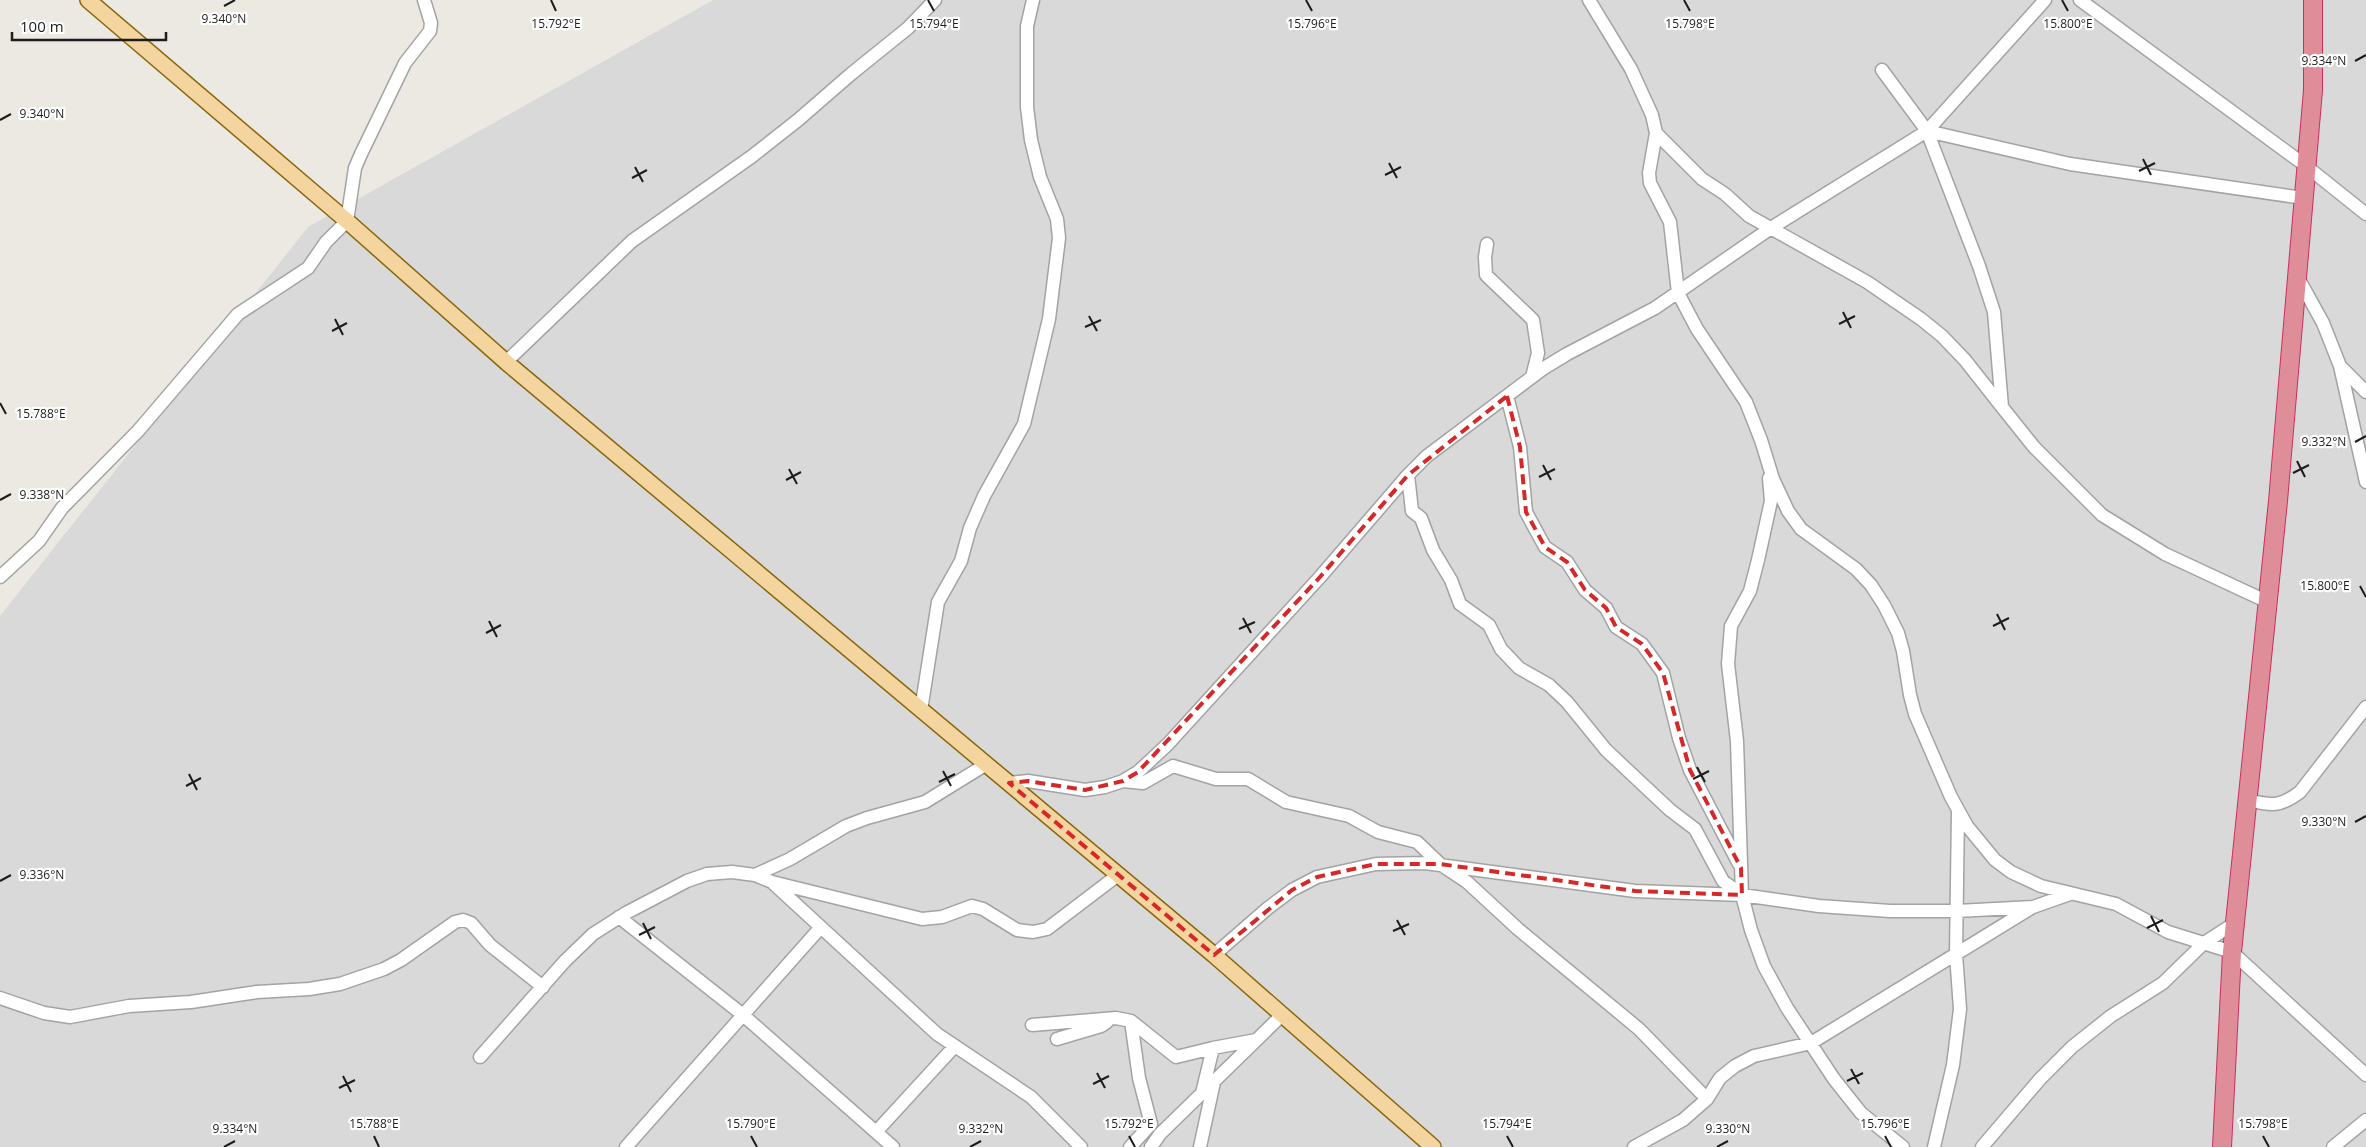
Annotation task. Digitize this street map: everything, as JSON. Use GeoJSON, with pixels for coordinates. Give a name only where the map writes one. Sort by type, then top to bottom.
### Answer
{"type":"FeatureCollection","features":[{"type":"Feature","properties":{"kind":"highway"},"geometry":{"type":"LineString","coordinates":[[2222,1147],[2232,952],[2268,602],[2306,166],[2312,90],[2313,0]]}},
{"type":"Feature","properties":{"kind":"main road"},"geometry":{"type":"LineString","coordinates":[[88,0],[347,221],[506,362],[1214,955],[1281,1016],[1433,1147]]}},
{"type":"Feature","properties":{"kind":"street"},"geometry":{"type":"LineString","coordinates":[[0,577],[39,542],[62,508],[138,431],[238,314],[304,272],[326,242],[347,221],[352,182],[358,161],[405,63],[430,31],[430,23],[424,0]]}},
{"type":"Feature","properties":{"kind":"street"},"geometry":{"type":"LineString","coordinates":[[506,362],[632,241],[785,130],[908,28],[935,0]]}},
{"type":"Feature","properties":{"kind":"street"},"geometry":{"type":"LineString","coordinates":[[921,710],[938,602],[961,561],[970,528],[984,496],[1024,424],[1049,319],[1059,238],[1057,220],[1040,177],[1031,140],[1027,107],[1027,26],[1034,0]]}},
{"type":"Feature","properties":{"kind":"street"},"geometry":{"type":"LineString","coordinates":[[1590,0],[1631,69],[1652,115],[1656,133],[1649,173],[1650,183],[1670,222],[1678,293],[1697,329],[1746,402],[1780,496],[1801,529],[1856,569],[1871,585],[1884,605],[1898,633],[1915,714],[1958,811],[1967,826],[1995,860],[2011,872],[2041,886],[2116,904],[2168,932],[2232,952],[2366,1075]]}},
{"type":"Feature","properties":{"kind":"street"},"geometry":{"type":"LineString","coordinates":[[1009,783],[1028,781],[1085,790],[1105,787],[1123,781],[1138,772],[1168,744],[1427,456],[1532,377],[1567,354],[1627,324],[1678,293],[1771,228],[1927,131],[2045,0]]}},
{"type":"Feature","properties":{"kind":"street"},"geometry":{"type":"LineString","coordinates":[[2080,0],[2306,166],[2366,214]]}},
{"type":"Feature","properties":{"kind":"street"},"geometry":{"type":"LineString","coordinates":[[1882,70],[1927,131],[1979,266],[1994,312],[2002,407]]}},
{"type":"Feature","properties":{"kind":"street"},"geometry":{"type":"LineString","coordinates":[[1927,131],[2070,164],[2303,198]]}},
{"type":"Feature","properties":{"kind":"street"},"geometry":{"type":"LineString","coordinates":[[1656,133],[1702,179],[1725,194],[1749,216],[1867,282],[1921,319],[1942,336],[1965,360],[2034,447],[2102,515],[2165,554],[2268,602]]}},
{"type":"Feature","properties":{"kind":"street"},"geometry":{"type":"LineString","coordinates":[[1487,244],[1485,257],[1486,275],[1533,320],[1538,353],[1532,377]]}},
{"type":"Feature","properties":{"kind":"street"},"geometry":{"type":"LineString","coordinates":[[2297,276],[2323,322],[2340,366],[2366,482]]}},
{"type":"Feature","properties":{"kind":"street"},"geometry":{"type":"LineString","coordinates":[[2340,366],[2366,392]]}},
{"type":"Feature","properties":{"kind":"street"},"geometry":{"type":"LineString","coordinates":[[1507,396],[1520,447],[1526,512],[1546,546],[1567,562],[1585,590],[1606,608],[1616,627],[1642,644],[1663,673],[1679,738],[1690,770],[1741,868]]}},
{"type":"Feature","properties":{"kind":"street"},"geometry":{"type":"LineString","coordinates":[[1768,460],[1771,501],[1750,591],[1731,626],[1728,664],[1737,741],[1742,895],[1751,930],[1764,966],[1787,1008],[1834,1079],[1861,1113],[1903,1147]]}},
{"type":"Feature","properties":{"kind":"street"},"geometry":{"type":"LineString","coordinates":[[1408,475],[1412,511],[1421,518],[1432,550],[1451,580],[1460,604],[1489,625],[1501,649],[1519,668],[1549,686],[1567,702],[1606,750],[1670,810],[1695,829],[1723,881],[1742,895]]}},
{"type":"Feature","properties":{"kind":"street"},"geometry":{"type":"LineString","coordinates":[[2248,800],[2268,805],[2277,804],[2286,802],[2300,792],[2366,706]]}},
{"type":"Feature","properties":{"kind":"street"},"geometry":{"type":"LineString","coordinates":[[755,876],[790,859],[846,826],[867,818],[925,802],[985,765]]}},
{"type":"Feature","properties":{"kind":"street"},"geometry":{"type":"LineString","coordinates":[[1123,781],[1143,783],[1173,766],[1216,779],[1248,780],[1286,802],[1349,816],[1378,832],[1417,842],[1440,864],[1467,882],[1518,929],[1632,1023],[1707,1099]]}},
{"type":"Feature","properties":{"kind":"street"},"geometry":{"type":"LineString","coordinates":[[1934,1147],[1953,1064],[1960,1009],[1956,954],[1958,811]]}},
{"type":"Feature","properties":{"kind":"street"},"geometry":{"type":"LineString","coordinates":[[1214,955],[1268,908],[1292,890],[1317,877],[1376,864],[1440,864],[1635,892],[1742,895],[1819,906],[1882,910],[1957,911],[2033,907]]}},
{"type":"Feature","properties":{"kind":"street"},"geometry":{"type":"LineString","coordinates":[[480,1057],[593,934],[687,881],[707,874],[732,872],[755,876],[910,918],[942,917],[972,906],[983,909],[1017,930],[1034,932],[1047,929],[1118,876]]}},
{"type":"Feature","properties":{"kind":"street"},"geometry":{"type":"LineString","coordinates":[[772,882],[821,926],[908,1010],[954,1047],[1031,1097],[1081,1147]]}},
{"type":"Feature","properties":{"kind":"street"},"geometry":{"type":"LineString","coordinates":[[1634,1147],[1683,1120],[1707,1099],[1720,1078],[1735,1066],[1754,1056],[1811,1043],[2033,907],[2072,893]]}},
{"type":"Feature","properties":{"kind":"street"},"geometry":{"type":"LineString","coordinates":[[619,918],[743,1015],[879,1141],[893,1147]]}},
{"type":"Feature","properties":{"kind":"street"},"geometry":{"type":"LineString","coordinates":[[0,998],[44,1013],[70,1017],[129,1006],[191,1002],[258,992],[317,988],[340,984],[384,969],[401,960],[455,922],[463,920],[472,923],[490,945],[543,987]]}},
{"type":"Feature","properties":{"kind":"street"},"geometry":{"type":"LineString","coordinates":[[1982,1147],[2040,1079],[2072,1047],[2111,1016],[2163,983],[2204,943],[2235,923]]}},
{"type":"Feature","properties":{"kind":"street"},"geometry":{"type":"LineString","coordinates":[[626,1147],[821,926]]}},
{"type":"Feature","properties":{"kind":"street"},"geometry":{"type":"LineString","coordinates":[[1151,1147],[1160,1134],[1281,1016]]}},
{"type":"Feature","properties":{"kind":"street"},"geometry":{"type":"LineString","coordinates":[[1032,1025],[1113,1018],[1130,1021],[1176,1057],[1256,1040]]}},
{"type":"Feature","properties":{"kind":"street"},"geometry":{"type":"LineString","coordinates":[[1057,1039],[1101,1026],[1113,1018]]}},
{"type":"Feature","properties":{"kind":"street"},"geometry":{"type":"LineString","coordinates":[[1130,1021],[1139,1078],[1151,1124],[1130,1147]]}},
{"type":"Feature","properties":{"kind":"street"},"geometry":{"type":"LineString","coordinates":[[879,1141],[954,1047]]}},
{"type":"Feature","properties":{"kind":"street"},"geometry":{"type":"LineString","coordinates":[[1202,1093],[1213,1048]]}},
{"type":"Feature","properties":{"kind":"street"},"geometry":{"type":"LineString","coordinates":[[1200,1147],[1214,1082]]}},
{"type":"Feature","properties":{"kind":"street"},"geometry":{"type":"LineString","coordinates":[[2333,1147],[2366,1120]]}},
{"type":"Feature","properties":{"kind":"highlighted area"},"geometry":{"type":"Polygon","coordinates":[[[1507,396],[1520,447],[1526,512],[1545,547],[1567,562],[1585,590],[1606,608],[1616,627],[1642,644],[1663,673],[1690,770],[1741,868],[1742,895],[1635,891],[1440,864],[1376,864],[1317,877],[1292,890],[1214,955],[1009,783],[1028,781],[1085,790],[1123,781],[1138,772],[1320,577],[1408,475],[1507,396]]]}},
{"type":"Feature","properties":{"kind":"shaded area"},"geometry":{"type":"Polygon","coordinates":[[[713,0],[2366,0],[2366,1147],[0,1147],[0,616],[308,227],[713,0]]]}}]}
